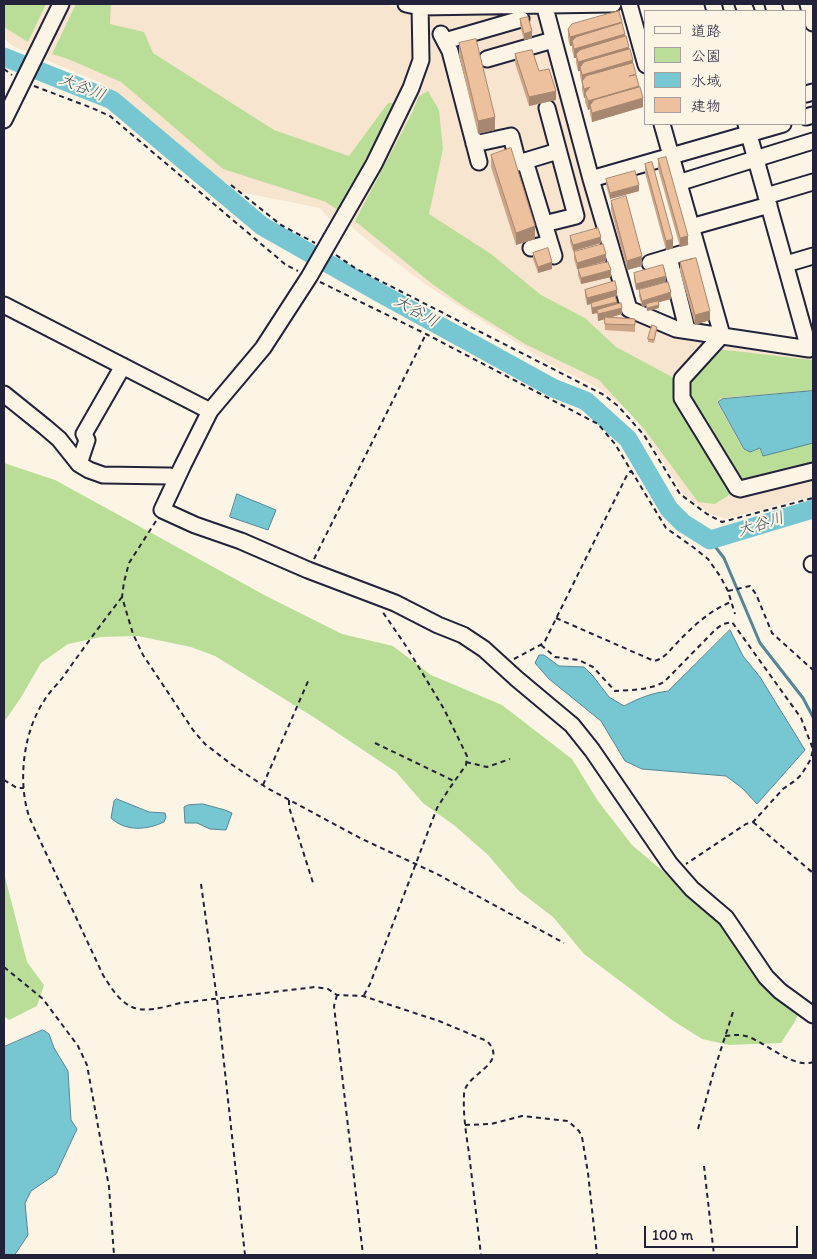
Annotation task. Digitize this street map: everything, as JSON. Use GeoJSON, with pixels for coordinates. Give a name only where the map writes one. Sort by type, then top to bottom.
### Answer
{"type":"FeatureCollection","features":[{"type":"Feature","properties":{"kind":"street"},"geometry":{"type":"LineString","coordinates":[[4,120],[62,4]]}},
{"type":"Feature","properties":{"kind":"street"},"geometry":{"type":"LineString","coordinates":[[544,4],[629,309],[676,329],[811,349],[748,129]]}},
{"type":"Feature","properties":{"kind":"street"},"geometry":{"type":"LineString","coordinates":[[614,4],[415,5],[421,60],[411,88],[374,164],[310,275],[263,348],[210,412],[176,477],[162,510],[308,570],[395,603],[438,625],[463,635],[484,649],[517,680],[572,725],[592,750],[670,864],[692,888],[726,918],[766,977],[780,991],[813,1015]]}},
{"type":"Feature","properties":{"kind":"street"},"geometry":{"type":"LineString","coordinates":[[629,4],[644,58]]}},
{"type":"Feature","properties":{"kind":"street"},"geometry":{"type":"LineString","coordinates":[[479,162],[450,51],[443,38],[521,19]]}},
{"type":"Feature","properties":{"kind":"street"},"geometry":{"type":"LineString","coordinates":[[487,59],[553,40]]}},
{"type":"Feature","properties":{"kind":"street"},"geometry":{"type":"LineString","coordinates":[[544,224],[576,216],[547,108]]}},
{"type":"Feature","properties":{"kind":"street"},"geometry":{"type":"LineString","coordinates":[[662,125],[722,335]]}},
{"type":"Feature","properties":{"kind":"street"},"geometry":{"type":"LineString","coordinates":[[567,182],[591,178],[671,156],[748,129],[776,125]]}},
{"type":"Feature","properties":{"kind":"street"},"geometry":{"type":"LineString","coordinates":[[474,144],[511,136],[518,163],[558,150]]}},
{"type":"Feature","properties":{"kind":"street"},"geometry":{"type":"LineString","coordinates":[[678,183],[813,141]]}},
{"type":"Feature","properties":{"kind":"street"},"geometry":{"type":"LineString","coordinates":[[525,161],[552,249],[530,248]]}},
{"type":"Feature","properties":{"kind":"street"},"geometry":{"type":"LineString","coordinates":[[691,227],[813,182]]}},
{"type":"Feature","properties":{"kind":"street"},"geometry":{"type":"LineString","coordinates":[[650,263],[697,249]]}},
{"type":"Feature","properties":{"kind":"street"},"geometry":{"type":"LineString","coordinates":[[786,264],[813,256]]}},
{"type":"Feature","properties":{"kind":"street"},"geometry":{"type":"LineString","coordinates":[[669,257],[686,325],[684,330]]}},
{"type":"Feature","properties":{"kind":"street"},"geometry":{"type":"LineString","coordinates":[[4,305],[210,412]]}},
{"type":"Feature","properties":{"kind":"street"},"geometry":{"type":"LineString","coordinates":[[722,335],[682,379],[682,398],[737,488],[740,489],[813,471]]}},
{"type":"Feature","properties":{"kind":"street"},"geometry":{"type":"LineString","coordinates":[[78,464],[87,440],[84,434],[122,366]]}},
{"type":"Feature","properties":{"kind":"street"},"geometry":{"type":"LineString","coordinates":[[4,394],[59,439],[78,464],[102,475],[176,477]]}},
{"type":"Feature","properties":{"kind":"path"},"geometry":{"type":"LineString","coordinates":[[4,69],[25,80],[110,116],[286,265],[310,275],[426,334],[598,424],[615,444],[666,528],[693,546],[708,559],[729,590],[734,614]]}},
{"type":"Feature","properties":{"kind":"path"},"geometry":{"type":"LineString","coordinates":[[231,185],[281,225],[355,268],[604,395],[618,406],[644,434],[680,494],[707,514],[722,522],[813,498]]}},
{"type":"Feature","properties":{"kind":"path"},"geometry":{"type":"LineString","coordinates":[[308,570],[426,334]]}},
{"type":"Feature","properties":{"kind":"path"},"geometry":{"type":"LineString","coordinates":[[512,660],[544,643],[628,473],[632,471]]}},
{"type":"Feature","properties":{"kind":"path"},"geometry":{"type":"LineString","coordinates":[[162,510],[144,542],[129,563],[122,597],[133,634],[143,655],[193,730],[205,744],[231,764],[289,800],[564,942]]}},
{"type":"Feature","properties":{"kind":"path"},"geometry":{"type":"LineString","coordinates":[[729,590],[750,586],[756,594],[772,633],[813,670]]}},
{"type":"Feature","properties":{"kind":"path"},"geometry":{"type":"LineString","coordinates":[[363,996],[370,984],[437,808],[466,766],[467,756],[444,709],[406,646],[373,600],[373,594]]}},
{"type":"Feature","properties":{"kind":"path"},"geometry":{"type":"LineString","coordinates":[[122,597],[61,680],[43,701],[35,719],[23,763],[26,808],[30,819],[103,975],[123,1003],[135,1009],[315,987],[328,989],[337,995],[363,996],[476,1035],[487,1041],[491,1045],[494,1056],[491,1063],[467,1085],[464,1093],[465,1125],[481,1255]]}},
{"type":"Feature","properties":{"kind":"path"},"geometry":{"type":"LineString","coordinates":[[556,618],[654,661],[659,660],[669,652],[710,613],[731,602]]}},
{"type":"Feature","properties":{"kind":"path"},"geometry":{"type":"LineString","coordinates":[[541,645],[555,657],[579,660],[593,667],[615,691],[630,690],[658,685],[716,629],[723,624],[732,622],[801,718],[813,749],[811,759],[801,775],[783,789],[753,822],[746,824],[676,871]]}},
{"type":"Feature","properties":{"kind":"path"},"geometry":{"type":"LineString","coordinates":[[263,785],[309,679]]}},
{"type":"Feature","properties":{"kind":"path"},"geometry":{"type":"LineString","coordinates":[[375,743],[454,782]]}},
{"type":"Feature","properties":{"kind":"path"},"geometry":{"type":"LineString","coordinates":[[466,762],[487,767],[510,759]]}},
{"type":"Feature","properties":{"kind":"path"},"geometry":{"type":"LineString","coordinates":[[4,780],[17,788],[24,788]]}},
{"type":"Feature","properties":{"kind":"path"},"geometry":{"type":"LineString","coordinates":[[289,800],[289,808],[314,886]]}},
{"type":"Feature","properties":{"kind":"path"},"geometry":{"type":"LineString","coordinates":[[753,822],[813,873]]}},
{"type":"Feature","properties":{"kind":"path"},"geometry":{"type":"LineString","coordinates":[[201,884],[217,999],[245,1255]]}},
{"type":"Feature","properties":{"kind":"path"},"geometry":{"type":"LineString","coordinates":[[4,967],[43,999],[78,1046],[88,1065],[109,1187],[114,1255]]}},
{"type":"Feature","properties":{"kind":"path"},"geometry":{"type":"LineString","coordinates":[[337,995],[334,1006],[363,1255]]}},
{"type":"Feature","properties":{"kind":"path"},"geometry":{"type":"LineString","coordinates":[[698,1129],[733,1012]]}},
{"type":"Feature","properties":{"kind":"path"},"geometry":{"type":"LineString","coordinates":[[725,1036],[738,1034],[748,1036],[800,1064],[813,1062]]}},
{"type":"Feature","properties":{"kind":"path"},"geometry":{"type":"LineString","coordinates":[[465,1125],[491,1124],[522,1116],[568,1121],[574,1126],[582,1137],[586,1158],[597,1255]]}},
{"type":"Feature","properties":{"kind":"path"},"geometry":{"type":"LineString","coordinates":[[704,1166],[714,1255]]}},
{"type":"Feature","properties":{"kind":"shaded area"},"geometry":{"type":"Polygon","coordinates":[[[4,4],[386,4],[413,14],[415,64],[397,109],[332,222],[320,208],[240,192],[203,168],[169,137],[101,83],[13,46],[4,39],[4,4]]]}},
{"type":"Feature","properties":{"kind":"shaded area"},"geometry":{"type":"Polygon","coordinates":[[[536,5],[626,309],[670,330],[813,352],[813,496],[725,519],[709,513],[684,495],[633,415],[599,388],[552,365],[429,287],[347,223],[410,108],[427,64],[425,10],[536,5]]]}},
{"type":"Feature","properties":{"kind":"green space"},"geometry":{"type":"Polygon","coordinates":[[[4,4],[46,4],[28,42],[4,27],[4,4]]]}},
{"type":"Feature","properties":{"kind":"green space"},"geometry":{"type":"Polygon","coordinates":[[[76,4],[111,4],[110,24],[144,32],[153,53],[274,130],[349,156],[388,103],[395,103],[339,211],[326,202],[223,169],[121,82],[52,54],[76,4]]]}},
{"type":"Feature","properties":{"kind":"green space"},"geometry":{"type":"Polygon","coordinates":[[[428,91],[439,110],[443,149],[429,214],[491,254],[541,295],[585,318],[616,347],[676,379],[734,492],[715,504],[698,502],[645,430],[599,380],[525,344],[462,305],[431,283],[355,221],[411,115],[419,96],[428,91]]]}},
{"type":"Feature","properties":{"kind":"green space"},"geometry":{"type":"Polygon","coordinates":[[[717,349],[813,360],[813,391],[721,398],[717,402],[743,449],[749,452],[759,448],[762,455],[813,442],[813,463],[743,482],[738,480],[687,397],[689,382],[717,349]]]}},
{"type":"Feature","properties":{"kind":"green space"},"geometry":{"type":"Polygon","coordinates":[[[4,463],[55,480],[268,597],[342,634],[393,646],[431,675],[502,705],[572,759],[598,801],[632,845],[722,921],[800,1010],[781,1043],[729,1045],[702,1039],[672,1020],[584,954],[553,917],[519,891],[488,855],[455,826],[423,803],[396,772],[315,718],[215,656],[191,647],[138,636],[101,637],[68,644],[41,663],[4,722],[4,463]]]}},
{"type":"Feature","properties":{"kind":"green space"},"geometry":{"type":"Polygon","coordinates":[[[4,873],[27,962],[44,985],[37,1006],[9,1020],[4,1016],[4,873]]]}},
{"type":"Feature","properties":{"kind":"water"},"geometry":{"type":"Polygon","coordinates":[[[813,391],[813,443],[763,456],[760,448],[750,452],[744,449],[718,402],[722,399],[813,391]]]}},
{"type":"Feature","properties":{"kind":"water"},"geometry":{"type":"Polygon","coordinates":[[[237,494],[276,510],[268,530],[230,517],[237,494]]]}},
{"type":"Feature","properties":{"kind":"water"},"geometry":{"type":"Polygon","coordinates":[[[730,630],[743,656],[760,677],[805,750],[757,804],[742,788],[726,776],[642,769],[625,761],[601,721],[549,679],[535,663],[539,655],[544,655],[559,666],[584,667],[609,697],[624,706],[646,696],[668,691],[730,630]]]}},
{"type":"Feature","properties":{"kind":"water"},"geometry":{"type":"Polygon","coordinates":[[[117,799],[149,812],[165,813],[164,822],[144,828],[123,826],[111,818],[114,801],[117,799]]]}},
{"type":"Feature","properties":{"kind":"water"},"geometry":{"type":"Polygon","coordinates":[[[203,804],[232,813],[226,830],[210,829],[197,823],[185,823],[184,807],[203,804]]]}},
{"type":"Feature","properties":{"kind":"water"},"geometry":{"type":"Polygon","coordinates":[[[43,1030],[49,1034],[54,1048],[68,1071],[71,1120],[77,1129],[56,1174],[31,1191],[25,1203],[28,1235],[14,1255],[4,1255],[4,1047],[43,1030]]]}},
{"type":"Feature","properties":{"kind":"building"},"geometry":{"type":"Polygon","coordinates":[[[619,11],[622,22],[570,37],[568,29],[572,24],[619,11]]]}},
{"type":"Feature","properties":{"kind":"building"},"geometry":{"type":"Polygon","coordinates":[[[528,17],[532,31],[524,34],[520,19],[528,17]]]}},
{"type":"Feature","properties":{"kind":"building"},"geometry":{"type":"Polygon","coordinates":[[[622,23],[625,34],[574,49],[572,41],[576,37],[622,23]]]}},
{"type":"Feature","properties":{"kind":"building"},"geometry":{"type":"Polygon","coordinates":[[[626,36],[629,47],[578,62],[576,54],[580,50],[626,36]]]}},
{"type":"Feature","properties":{"kind":"building"},"geometry":{"type":"Polygon","coordinates":[[[476,39],[495,117],[478,121],[459,43],[476,39]]]}},
{"type":"Feature","properties":{"kind":"building"},"geometry":{"type":"Polygon","coordinates":[[[630,49],[633,60],[582,75],[580,67],[584,62],[630,49]]]}},
{"type":"Feature","properties":{"kind":"building"},"geometry":{"type":"Polygon","coordinates":[[[532,50],[539,71],[549,69],[556,91],[529,97],[515,54],[532,50]]]}},
{"type":"Feature","properties":{"kind":"building"},"geometry":{"type":"Polygon","coordinates":[[[633,63],[636,74],[629,76],[636,75],[639,86],[588,101],[585,93],[590,87],[584,89],[582,81],[586,76],[633,63]]]}},
{"type":"Feature","properties":{"kind":"building"},"geometry":{"type":"Polygon","coordinates":[[[640,87],[643,98],[592,113],[590,105],[594,100],[640,87]]]}},
{"type":"Feature","properties":{"kind":"building"},"geometry":{"type":"Polygon","coordinates":[[[511,148],[535,226],[516,233],[491,155],[511,148]]]}},
{"type":"Feature","properties":{"kind":"building"},"geometry":{"type":"Polygon","coordinates":[[[666,157],[688,236],[680,238],[658,159],[666,157]]]}},
{"type":"Feature","properties":{"kind":"building"},"geometry":{"type":"Polygon","coordinates":[[[652,162],[673,239],[666,241],[645,164],[652,162]]]}},
{"type":"Feature","properties":{"kind":"building"},"geometry":{"type":"Polygon","coordinates":[[[635,171],[639,185],[610,193],[606,179],[635,171]]]}},
{"type":"Feature","properties":{"kind":"building"},"geometry":{"type":"Polygon","coordinates":[[[626,196],[642,256],[627,261],[611,201],[626,196]]]}},
{"type":"Feature","properties":{"kind":"building"},"geometry":{"type":"Polygon","coordinates":[[[598,228],[601,237],[573,245],[570,236],[598,228]]]}},
{"type":"Feature","properties":{"kind":"building"},"geometry":{"type":"Polygon","coordinates":[[[603,244],[606,254],[577,263],[574,252],[603,244]]]}},
{"type":"Feature","properties":{"kind":"building"},"geometry":{"type":"Polygon","coordinates":[[[548,248],[552,262],[538,267],[533,253],[548,248]]]}},
{"type":"Feature","properties":{"kind":"building"},"geometry":{"type":"Polygon","coordinates":[[[696,258],[710,311],[695,315],[680,262],[696,258]]]}},
{"type":"Feature","properties":{"kind":"building"},"geometry":{"type":"Polygon","coordinates":[[[608,262],[611,270],[581,278],[578,269],[608,262]]]}},
{"type":"Feature","properties":{"kind":"building"},"geometry":{"type":"Polygon","coordinates":[[[663,265],[666,276],[636,284],[634,273],[663,265]]]}},
{"type":"Feature","properties":{"kind":"building"},"geometry":{"type":"Polygon","coordinates":[[[615,281],[617,290],[587,298],[585,290],[615,281]]]}},
{"type":"Feature","properties":{"kind":"building"},"geometry":{"type":"Polygon","coordinates":[[[668,282],[671,292],[642,301],[639,290],[668,282]]]}},
{"type":"Feature","properties":{"kind":"building"},"geometry":{"type":"Polygon","coordinates":[[[615,296],[617,302],[592,308],[591,303],[615,296]]]}},
{"type":"Feature","properties":{"kind":"building"},"geometry":{"type":"Polygon","coordinates":[[[658,301],[659,305],[647,308],[646,304],[658,301]]]}},
{"type":"Feature","properties":{"kind":"building"},"geometry":{"type":"Polygon","coordinates":[[[621,303],[622,308],[598,314],[597,310],[621,303]]]}},
{"type":"Feature","properties":{"kind":"building"},"geometry":{"type":"Polygon","coordinates":[[[605,317],[635,319],[635,325],[605,324],[605,317]]]}},
{"type":"Feature","properties":{"kind":"building"},"geometry":{"type":"Polygon","coordinates":[[[652,325],[657,327],[654,340],[648,339],[652,325]]]}},
{"type":"Feature","properties":{"kind":"waterway","name":"大谷川"},"geometry":{"type":"LineString","coordinates":[[4,57],[112,100],[262,226],[553,388],[586,401],[628,439],[669,509],[683,523],[710,540],[813,509]]}},
{"type":"Feature","properties":{"kind":"waterway"},"geometry":{"type":"LineString","coordinates":[[710,540],[724,558],[760,643],[803,698],[813,717]]}}]}
